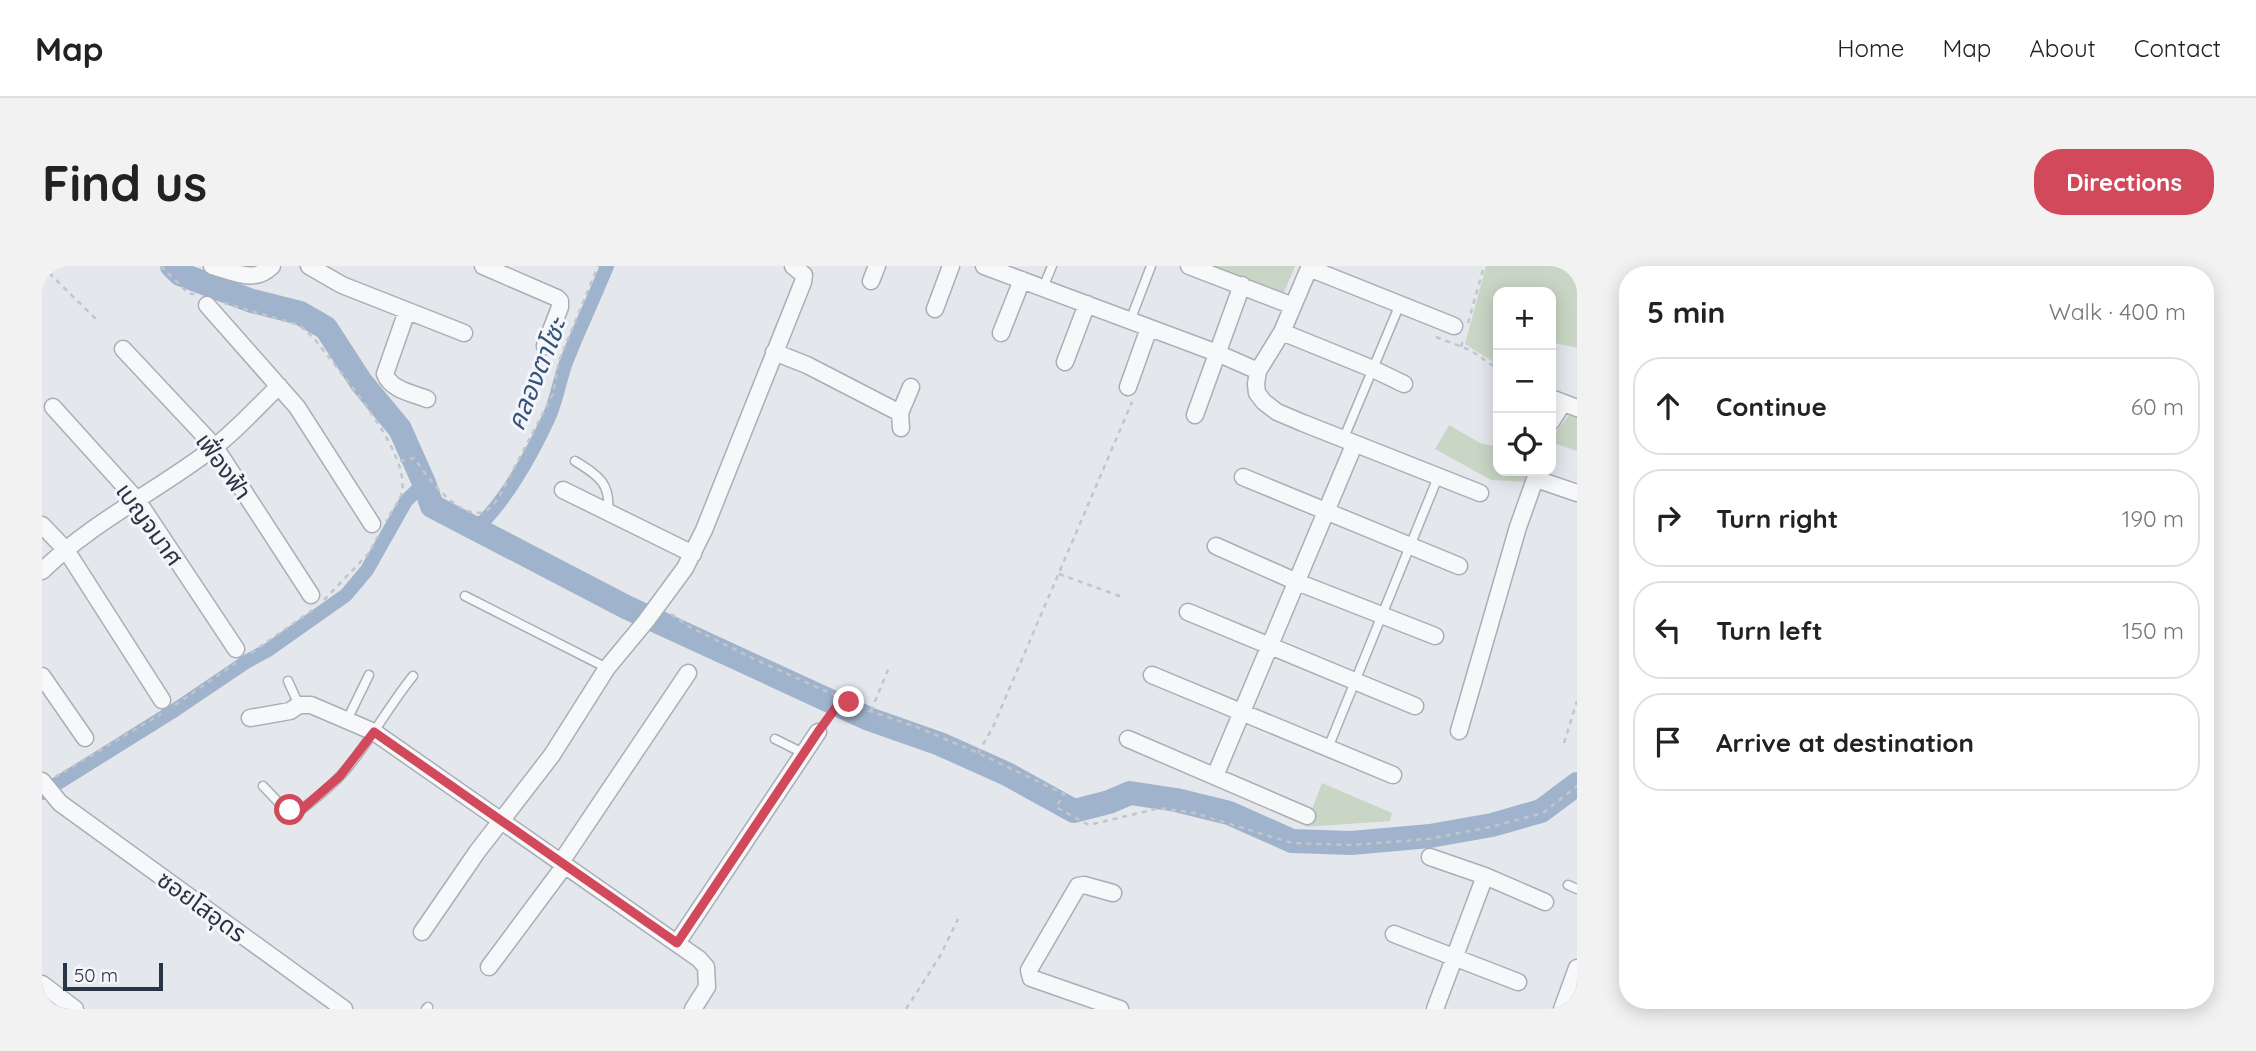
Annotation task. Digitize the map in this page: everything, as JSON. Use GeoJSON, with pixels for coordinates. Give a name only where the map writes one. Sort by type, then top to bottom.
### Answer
{"type":"FeatureCollection","features":[{"type":"Feature","properties":{"kind":"street"},"geometry":{"type":"LineString","coordinates":[[212,266],[250,277],[264,274],[272,266]]}},
{"type":"Feature","properties":{"kind":"street"},"geometry":{"type":"LineString","coordinates":[[309,266],[342,285],[464,333]]}},
{"type":"Feature","properties":{"kind":"street"},"geometry":{"type":"LineString","coordinates":[[483,266],[560,301],[545,346]]}},
{"type":"Feature","properties":{"kind":"street"},"geometry":{"type":"LineString","coordinates":[[422,932],[477,852],[552,755],[607,668],[651,615],[693,554],[803,282],[804,275],[793,266]]}},
{"type":"Feature","properties":{"kind":"street"},"geometry":{"type":"LineString","coordinates":[[935,309],[951,266]]}},
{"type":"Feature","properties":{"kind":"street"},"geometry":{"type":"LineString","coordinates":[[984,266],[1217,353],[1258,371]]}},
{"type":"Feature","properties":{"kind":"street"},"geometry":{"type":"LineString","coordinates":[[1189,266],[1293,306]]}},
{"type":"Feature","properties":{"kind":"street"},"geometry":{"type":"LineString","coordinates":[[1454,326],[1309,267],[1282,332],[1258,371],[1257,393],[1277,411],[1480,494]]}},
{"type":"Feature","properties":{"kind":"street"},"geometry":{"type":"LineString","coordinates":[[1001,333],[1022,280]]}},
{"type":"Feature","properties":{"kind":"street"},"geometry":{"type":"LineString","coordinates":[[1195,415],[1242,285]]}},
{"type":"Feature","properties":{"kind":"street"},"geometry":{"type":"LineString","coordinates":[[1065,362],[1087,304]]}},
{"type":"Feature","properties":{"kind":"street"},"geometry":{"type":"LineString","coordinates":[[207,305],[298,407],[372,524]]}},
{"type":"Feature","properties":{"kind":"street"},"geometry":{"type":"LineString","coordinates":[[407,311],[385,374],[394,387],[427,399]]}},
{"type":"Feature","properties":{"kind":"street"},"geometry":{"type":"LineString","coordinates":[[1130,394],[1149,328]]}},
{"type":"Feature","properties":{"kind":"street"},"geometry":{"type":"LineString","coordinates":[[1282,332],[1404,384]]}},
{"type":"Feature","properties":{"kind":"street","name":"เฟื่องฟ้า"},"geometry":{"type":"LineString","coordinates":[[123,349],[215,447],[311,594]]}},
{"type":"Feature","properties":{"kind":"street"},"geometry":{"type":"LineString","coordinates":[[774,352],[807,365],[901,420],[911,387]]}},
{"type":"Feature","properties":{"kind":"street"},"geometry":{"type":"LineString","coordinates":[[42,571],[66,550],[215,447],[279,386]]}},
{"type":"Feature","properties":{"kind":"street","name":"เบญจมาศ"},"geometry":{"type":"LineString","coordinates":[[52,407],[137,500],[236,649]]}},
{"type":"Feature","properties":{"kind":"street"},"geometry":{"type":"LineString","coordinates":[[1215,776],[1325,513],[1348,442]]}},
{"type":"Feature","properties":{"kind":"street"},"geometry":{"type":"LineString","coordinates":[[1458,731],[1518,527],[1537,476]]}},
{"type":"Feature","properties":{"kind":"street"},"geometry":{"type":"LineString","coordinates":[[1539,476],[1577,493]]}},
{"type":"Feature","properties":{"kind":"street"},"geometry":{"type":"LineString","coordinates":[[1243,477],[1459,566]]}},
{"type":"Feature","properties":{"kind":"street"},"geometry":{"type":"LineString","coordinates":[[563,490],[693,554]]}},
{"type":"Feature","properties":{"kind":"street"},"geometry":{"type":"LineString","coordinates":[[42,525],[66,550],[162,700]]}},
{"type":"Feature","properties":{"kind":"street"},"geometry":{"type":"LineString","coordinates":[[1216,546],[1297,582],[1436,635]]}},
{"type":"Feature","properties":{"kind":"street"},"geometry":{"type":"LineString","coordinates":[[1188,612],[1415,706]]}},
{"type":"Feature","properties":{"kind":"street"},"geometry":{"type":"LineString","coordinates":[[489,967],[563,864],[688,673]]}},
{"type":"Feature","properties":{"kind":"street"},"geometry":{"type":"LineString","coordinates":[[1152,675],[1393,775]]}},
{"type":"Feature","properties":{"kind":"street"},"geometry":{"type":"LineString","coordinates":[[42,676],[85,738]]}},
{"type":"Feature","properties":{"kind":"street"},"geometry":{"type":"LineString","coordinates":[[250,718],[290,711],[299,705],[311,705],[374,732],[677,943],[706,967],[707,987],[693,1009]]}},
{"type":"Feature","properties":{"kind":"street"},"geometry":{"type":"LineString","coordinates":[[677,943],[818,732]]}},
{"type":"Feature","properties":{"kind":"street"},"geometry":{"type":"LineString","coordinates":[[1128,740],[1307,816]]}},
{"type":"Feature","properties":{"kind":"street","name":"ซอยโสอุดร"},"geometry":{"type":"LineString","coordinates":[[42,782],[60,803],[344,1009]]}},
{"type":"Feature","properties":{"kind":"street"},"geometry":{"type":"LineString","coordinates":[[1430,857],[1485,876],[1545,902]]}},
{"type":"Feature","properties":{"kind":"street"},"geometry":{"type":"LineString","coordinates":[[1435,1009],[1485,876]]}},
{"type":"Feature","properties":{"kind":"street"},"geometry":{"type":"LineString","coordinates":[[1113,893],[1084,885],[1078,886],[1029,970],[1031,978],[1120,1009]]}},
{"type":"Feature","properties":{"kind":"street"},"geometry":{"type":"LineString","coordinates":[[1394,934],[1518,982]]}},
{"type":"Feature","properties":{"kind":"street"},"geometry":{"type":"LineString","coordinates":[[1562,1009],[1577,968]]}},
{"type":"Feature","properties":{"kind":"street"},"geometry":{"type":"LineString","coordinates":[[42,984],[75,1009]]}},
{"type":"Feature","properties":{"kind":"lane"},"geometry":{"type":"LineString","coordinates":[[1043,288],[1052,266]]}},
{"type":"Feature","properties":{"kind":"lane"},"geometry":{"type":"LineString","coordinates":[[1130,321],[1152,266]]}},
{"type":"Feature","properties":{"kind":"lane"},"geometry":{"type":"LineString","coordinates":[[1348,442],[1373,369],[1400,304]]}},
{"type":"Feature","properties":{"kind":"lane"},"geometry":{"type":"LineString","coordinates":[[575,461],[604,483],[608,492],[608,512]]}},
{"type":"Feature","properties":{"kind":"lane"},"geometry":{"type":"LineString","coordinates":[[1328,748],[1438,477]]}},
{"type":"Feature","properties":{"kind":"lane"},"geometry":{"type":"LineString","coordinates":[[465,596],[607,668]]}},
{"type":"Feature","properties":{"kind":"lane"},"geometry":{"type":"LineString","coordinates":[[347,720],[369,675]]}},
{"type":"Feature","properties":{"kind":"lane"},"geometry":{"type":"LineString","coordinates":[[263,786],[283,807],[300,811],[340,776],[413,676]]}},
{"type":"Feature","properties":{"kind":"lane"},"geometry":{"type":"LineString","coordinates":[[288,681],[299,705]]}},
{"type":"Feature","properties":{"kind":"lane"},"geometry":{"type":"LineString","coordinates":[[775,739],[804,753]]}},
{"type":"Feature","properties":{"kind":"lane"},"geometry":{"type":"LineString","coordinates":[[1567,885],[1577,889]]}},
{"type":"Feature","properties":{"kind":"path"},"geometry":{"type":"LineString","coordinates":[[42,266],[98,321]]}},
{"type":"Feature","properties":{"kind":"path"},"geometry":{"type":"LineString","coordinates":[[161,266],[188,293]]}},
{"type":"Feature","properties":{"kind":"path"},"geometry":{"type":"LineString","coordinates":[[400,461],[413,457],[443,496],[467,510],[480,512],[489,509],[500,495],[553,394],[559,361],[598,266]]}},
{"type":"Feature","properties":{"kind":"path"},"geometry":{"type":"LineString","coordinates":[[1461,347],[1484,266]]}},
{"type":"Feature","properties":{"kind":"path"},"geometry":{"type":"LineString","coordinates":[[1436,337],[1461,347],[1493,366]]}},
{"type":"Feature","properties":{"kind":"path"},"geometry":{"type":"LineString","coordinates":[[978,753],[993,727],[1059,575],[1130,394]]}},
{"type":"Feature","properties":{"kind":"path"},"geometry":{"type":"LineString","coordinates":[[1059,575],[1125,598]]}},
{"type":"Feature","properties":{"kind":"path"},"geometry":{"type":"LineString","coordinates":[[673,617],[754,659],[870,712],[919,728],[1064,794],[1056,807],[1089,825],[1160,807],[1194,813],[1292,844],[1352,845],[1429,839],[1543,813],[1577,786]]}},
{"type":"Feature","properties":{"kind":"path"},"geometry":{"type":"LineString","coordinates":[[870,712],[890,666]]}},
{"type":"Feature","properties":{"kind":"path"},"geometry":{"type":"LineString","coordinates":[[818,732],[842,699]]}},
{"type":"Feature","properties":{"kind":"path"},"geometry":{"type":"LineString","coordinates":[[1564,743],[1577,701]]}},
{"type":"Feature","properties":{"kind":"path"},"geometry":{"type":"LineString","coordinates":[[906,1009],[940,956],[958,919]]}},
{"type":"Feature","properties":{"kind":"green space"},"geometry":{"type":"Polygon","coordinates":[[[1208,266],[1295,266],[1283,295],[1208,266]]]}},
{"type":"Feature","properties":{"kind":"green space"},"geometry":{"type":"Polygon","coordinates":[[[1486,266],[1577,266],[1577,348],[1556,343],[1556,287],[1493,287],[1493,362],[1465,344],[1486,266]]]}},
{"type":"Feature","properties":{"kind":"green space"},"geometry":{"type":"Polygon","coordinates":[[[1570,414],[1577,417],[1577,451],[1556,444],[1556,432],[1570,414]]]}},
{"type":"Feature","properties":{"kind":"green space"},"geometry":{"type":"Polygon","coordinates":[[[1449,425],[1482,444],[1493,445],[1493,476],[1531,476],[1530,482],[1491,480],[1435,449],[1449,425]]]}},
{"type":"Feature","properties":{"kind":"green space"},"geometry":{"type":"Polygon","coordinates":[[[1322,783],[1392,813],[1390,821],[1305,827],[1322,783]]]}},
{"type":"Feature","properties":{"kind":"waterway"},"geometry":{"type":"LineString","coordinates":[[172,266],[180,274],[252,301],[300,313],[326,328],[361,382],[400,429],[432,506],[626,607],[869,719],[940,744],[1007,774],[1074,811],[1109,802],[1130,793],[1176,800],[1229,813],[1292,841],[1351,843],[1430,836],[1492,825],[1541,811],[1577,784]]}},
{"type":"Feature","properties":{"kind":"waterway","name":"คลองตาโซะ"},"geometry":{"type":"LineString","coordinates":[[476,528],[497,506],[527,461],[543,430],[566,363],[607,266]]}},
{"type":"Feature","properties":{"kind":"waterway"},"geometry":{"type":"LineString","coordinates":[[42,793],[268,650],[346,595],[367,570],[406,501],[424,483]]}},
{"type":"Feature","properties":{"kind":"route"},"geometry":{"type":"LineString","coordinates":[[290,810],[300,811],[340,776],[374,732],[677,943],[818,732],[842,699],[849,702]]}}]}
